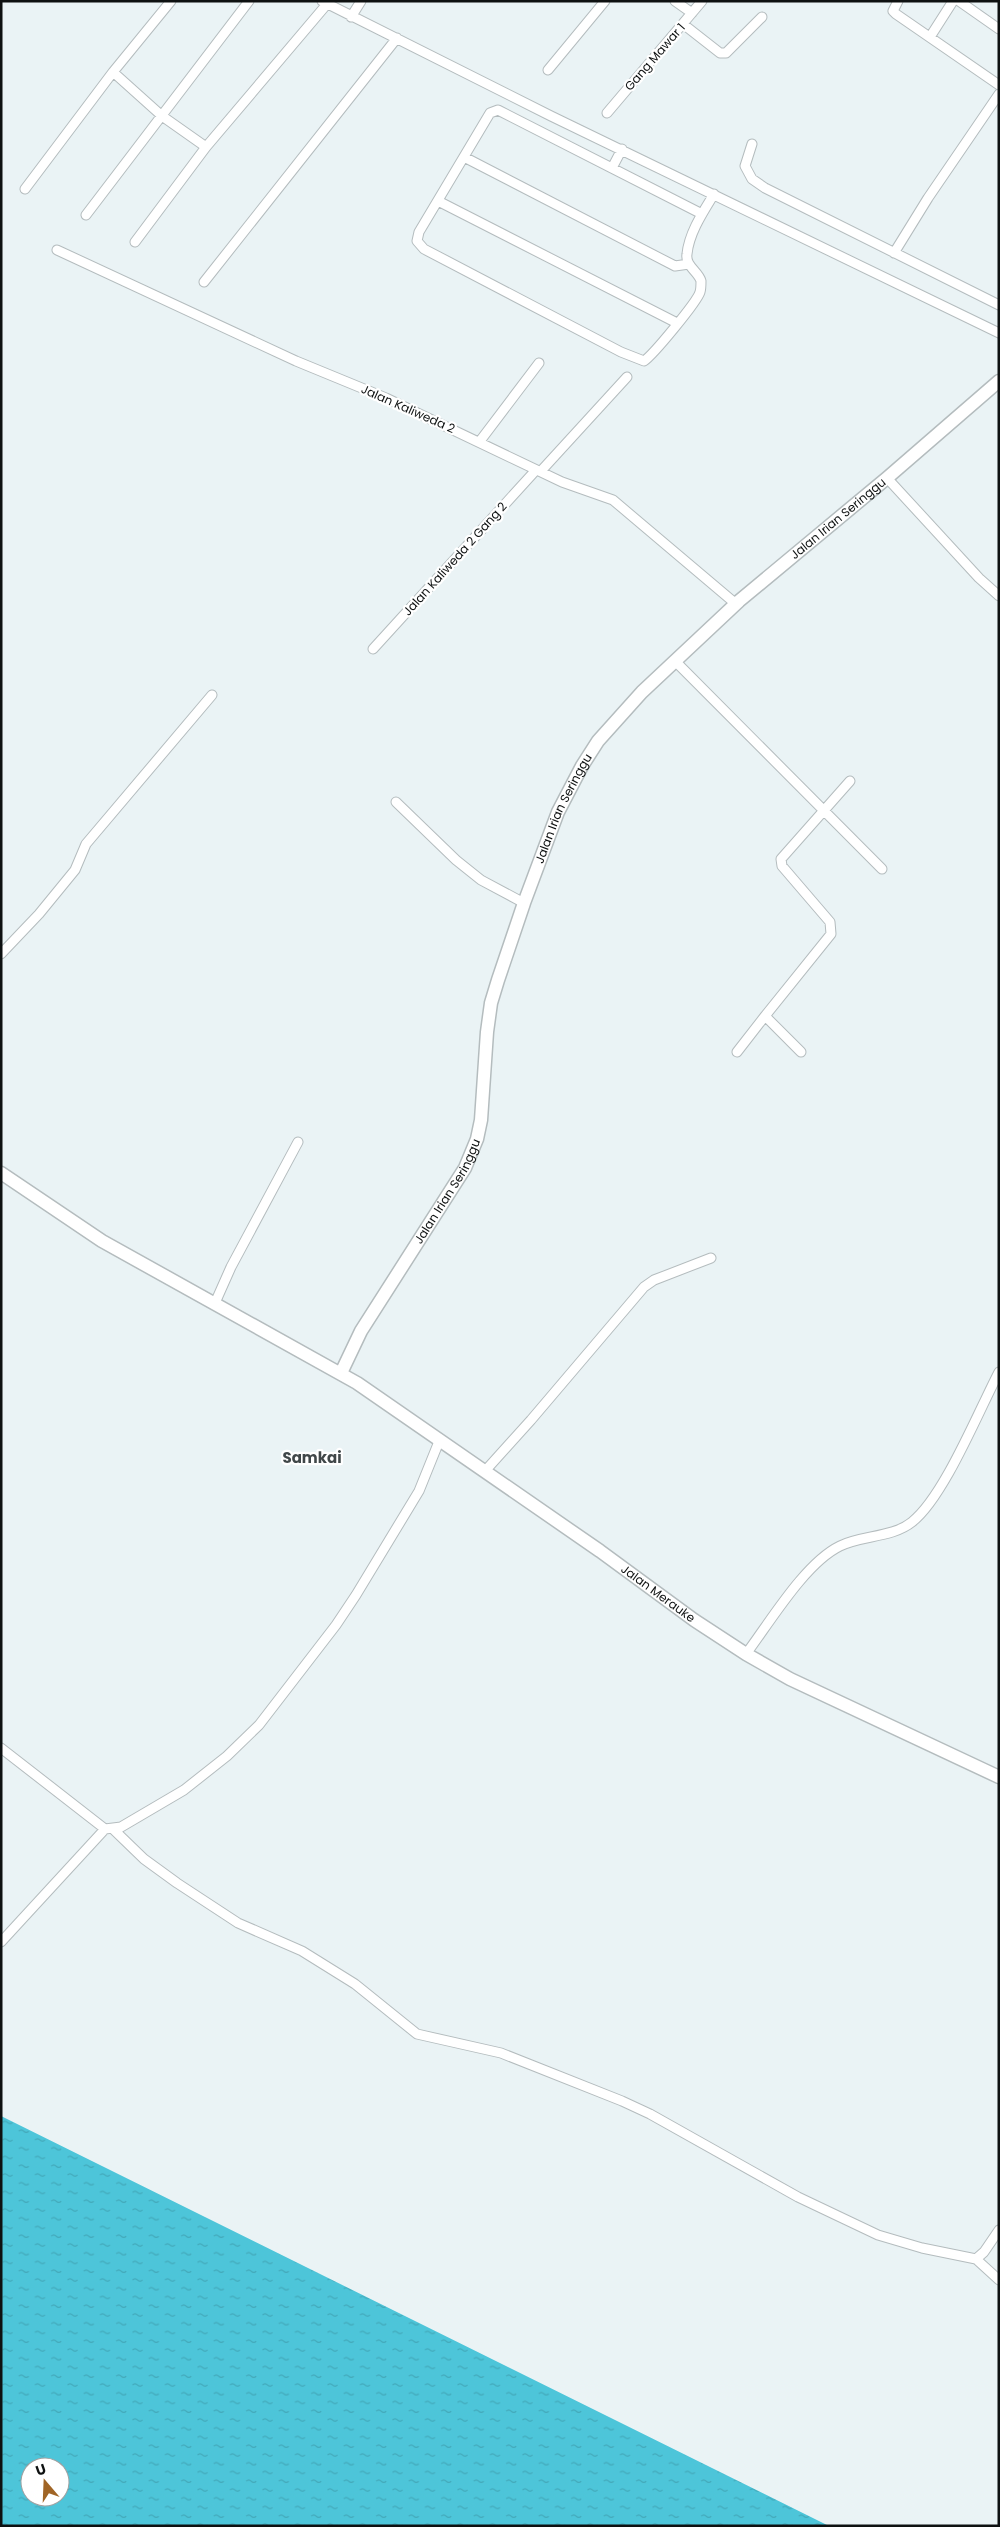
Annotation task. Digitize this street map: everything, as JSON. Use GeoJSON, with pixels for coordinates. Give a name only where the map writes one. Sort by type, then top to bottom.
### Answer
{"type":"FeatureCollection","features":[{"type":"Feature","properties":{"kind":"street"},"geometry":{"type":"LineString","coordinates":[[24,189],[113,72],[171,1]]}},
{"type":"Feature","properties":{"kind":"street"},"geometry":{"type":"LineString","coordinates":[[86,215],[249,1]]}},
{"type":"Feature","properties":{"kind":"street"},"geometry":{"type":"LineString","coordinates":[[353,15],[361,1]]}},
{"type":"Feature","properties":{"kind":"street"},"geometry":{"type":"LineString","coordinates":[[548,70],[604,1]]}},
{"type":"Feature","properties":{"kind":"street"},"geometry":{"type":"LineString","coordinates":[[674,1],[692,13]]}},
{"type":"Feature","properties":{"kind":"street","name":"Gang Mawar 1"},"geometry":{"type":"LineString","coordinates":[[608,113],[702,1]]}},
{"type":"Feature","properties":{"kind":"street"},"geometry":{"type":"LineString","coordinates":[[898,1],[893,11],[896,14],[999,85]]}},
{"type":"Feature","properties":{"kind":"street"},"geometry":{"type":"LineString","coordinates":[[930,38],[952,1]]}},
{"type":"Feature","properties":{"kind":"street"},"geometry":{"type":"LineString","coordinates":[[959,1],[999,29]]}},
{"type":"Feature","properties":{"kind":"street"},"geometry":{"type":"LineString","coordinates":[[135,242],[206,147],[324,3],[353,15],[551,116],[999,333]]}},
{"type":"Feature","properties":{"kind":"street"},"geometry":{"type":"LineString","coordinates":[[683,24],[720,53],[726,53],[762,17]]}},
{"type":"Feature","properties":{"kind":"street"},"geometry":{"type":"LineString","coordinates":[[204,282],[397,38]]}},
{"type":"Feature","properties":{"kind":"street"},"geometry":{"type":"LineString","coordinates":[[113,72],[162,116],[206,147]]}},
{"type":"Feature","properties":{"kind":"street"},"geometry":{"type":"LineString","coordinates":[[894,253],[928,198],[999,94]]}},
{"type":"Feature","properties":{"kind":"street"},"geometry":{"type":"LineString","coordinates":[[702,214],[498,110],[490,113],[419,232],[417,241],[418,245],[622,352],[644,361],[657,350],[700,293],[700,280],[689,264],[686,254],[702,214],[714,194]]}},
{"type":"Feature","properties":{"kind":"street"},"geometry":{"type":"LineString","coordinates":[[752,144],[745,166],[752,179],[765,188],[999,305]]}},
{"type":"Feature","properties":{"kind":"street"},"geometry":{"type":"LineString","coordinates":[[612,168],[622,149]]}},
{"type":"Feature","properties":{"kind":"street"},"geometry":{"type":"LineString","coordinates":[[464,157],[675,266],[689,264]]}},
{"type":"Feature","properties":{"kind":"street"},"geometry":{"type":"LineString","coordinates":[[438,200],[677,323]]}},
{"type":"Feature","properties":{"kind":"street","name":"Jalan Kaliweda 2"},"geometry":{"type":"LineString","coordinates":[[57,250],[296,361],[386,398],[480,441],[562,482],[613,500],[736,604]]}},
{"type":"Feature","properties":{"kind":"street"},"geometry":{"type":"LineString","coordinates":[[480,441],[539,363]]}},
{"type":"Feature","properties":{"kind":"street","name":"Jalan Kaliweda 2 Gang 2"},"geometry":{"type":"LineString","coordinates":[[373,649],[538,470],[627,377]]}},
{"type":"Feature","properties":{"kind":"street","name":"Jalan Irian Seringgu"},"geometry":{"type":"LineString","coordinates":[[341,1373],[361,1331],[461,1175],[477,1139],[486,1075],[487,1032],[491,1003],[524,903],[558,812],[582,766],[598,741],[619,716],[736,604],[887,478],[999,381]]}},
{"type":"Feature","properties":{"kind":"street"},"geometry":{"type":"LineString","coordinates":[[887,478],[979,578],[999,596]]}},
{"type":"Feature","properties":{"kind":"street"},"geometry":{"type":"LineString","coordinates":[[675,661],[825,809],[882,869]]}},
{"type":"Feature","properties":{"kind":"street"},"geometry":{"type":"LineString","coordinates":[[1,954],[39,914],[75,870],[86,844],[212,695]]}},
{"type":"Feature","properties":{"kind":"street"},"geometry":{"type":"LineString","coordinates":[[737,1052],[831,934],[830,922],[782,866],[781,859],[850,781]]}},
{"type":"Feature","properties":{"kind":"street"},"geometry":{"type":"LineString","coordinates":[[396,802],[456,860],[481,880],[524,903]]}},
{"type":"Feature","properties":{"kind":"street"},"geometry":{"type":"LineString","coordinates":[[765,1016],[801,1052]]}},
{"type":"Feature","properties":{"kind":"street"},"geometry":{"type":"LineString","coordinates":[[215,1302],[231,1267],[298,1142]]}},
{"type":"Feature","properties":{"kind":"street","name":"Jalan Merauke"},"geometry":{"type":"LineString","coordinates":[[1,1173],[102,1241],[341,1373],[486,1471],[694,1620],[746,1654],[790,1679],[999,1777]]}},
{"type":"Feature","properties":{"kind":"street"},"geometry":{"type":"LineString","coordinates":[[486,1471],[644,1287],[654,1280],[711,1258]]}},
{"type":"Feature","properties":{"kind":"street"},"geometry":{"type":"LineString","coordinates":[[746,1654],[813,1566],[828,1553],[853,1541],[894,1531],[911,1523],[921,1513],[953,1465],[999,1372]]}},
{"type":"Feature","properties":{"kind":"street"},"geometry":{"type":"LineString","coordinates":[[1,1942],[109,1829],[147,1814],[184,1790],[227,1756],[259,1725],[336,1625],[356,1595],[419,1491],[440,1440]]}},
{"type":"Feature","properties":{"kind":"street"},"geometry":{"type":"LineString","coordinates":[[1,1748],[109,1829],[177,1884],[238,1923],[302,1951],[355,1984],[417,2034],[501,2053],[622,2101],[650,2114],[798,2197],[878,2236],[906,2245],[976,2259],[999,2280]]}},
{"type":"Feature","properties":{"kind":"street"},"geometry":{"type":"LineString","coordinates":[[976,2259],[999,2230]]}},
{"type":"Feature","properties":{"kind":"water"},"geometry":{"type":"Polygon","coordinates":[[[1,2116],[829,2526],[1,2526],[1,2116]]]}},
{"type":"Feature","properties":{"kind":"district","name":"Samkai"},"geometry":{"type":"Point","coordinates":[312,1458]}}]}
